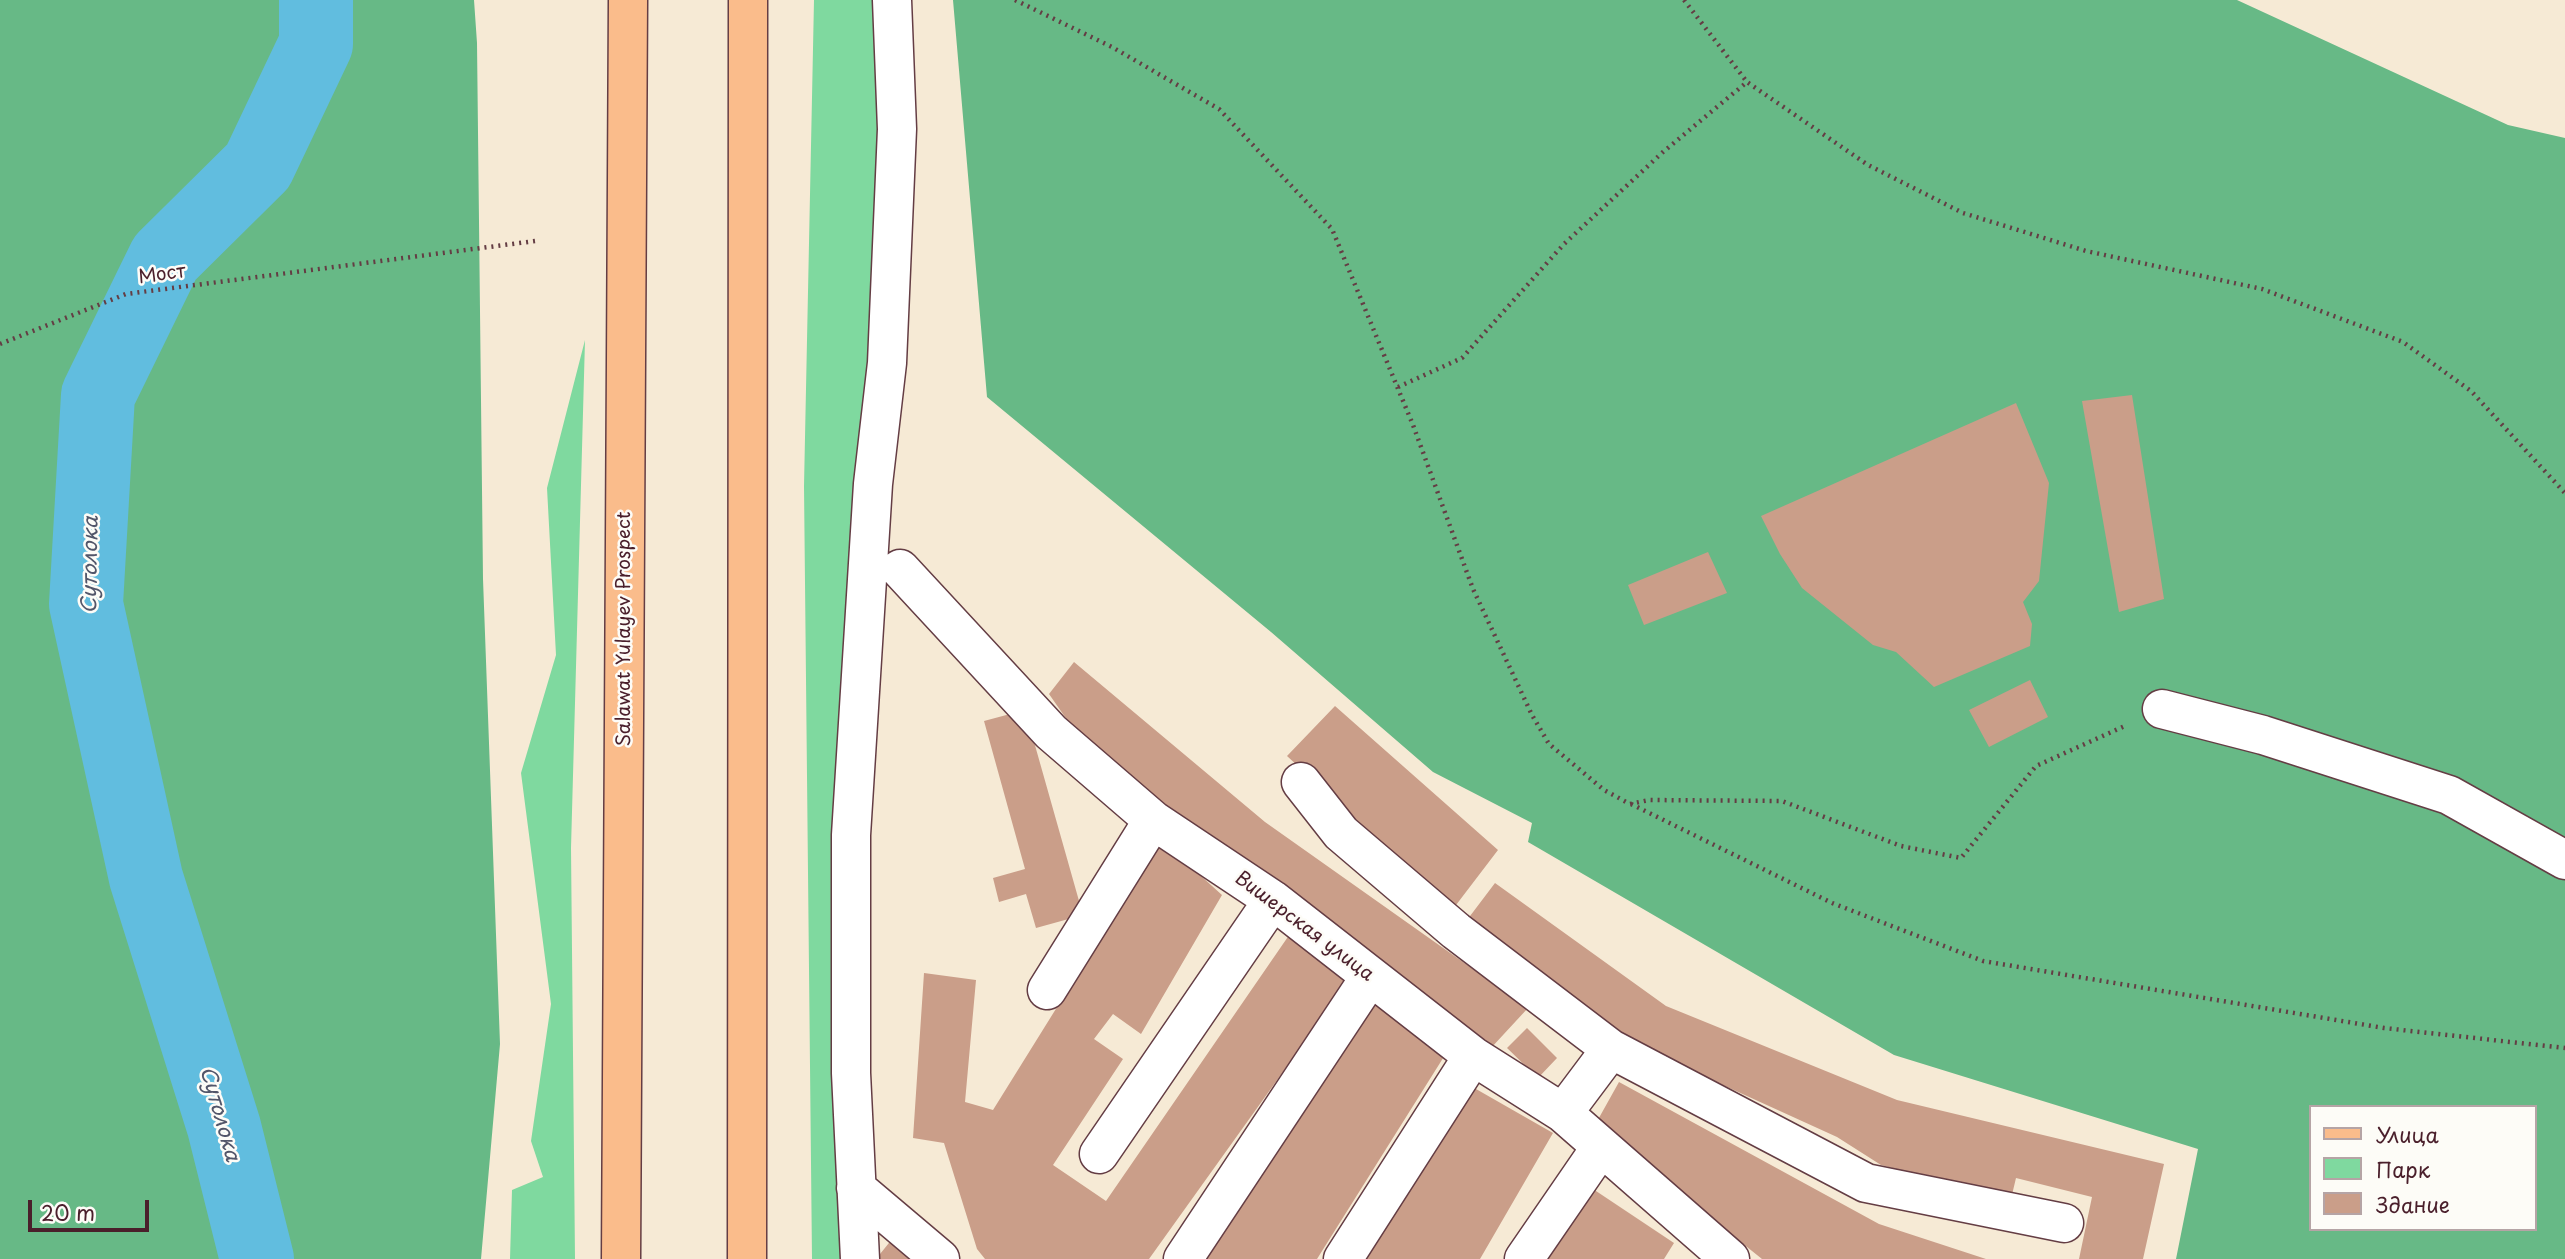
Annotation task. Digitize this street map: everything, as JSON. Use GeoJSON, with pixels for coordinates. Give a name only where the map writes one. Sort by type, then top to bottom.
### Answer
{"type":"FeatureCollection","features":[{"type":"Feature","properties":{"kind":"main road","name":"Salawat Yulayev Prospect"},"geometry":{"type":"LineString","coordinates":[[621,1259],[628,0]]}},
{"type":"Feature","properties":{"kind":"main road"},"geometry":{"type":"LineString","coordinates":[[747,1259],[748,0]]}},
{"type":"Feature","properties":{"kind":"street"},"geometry":{"type":"LineString","coordinates":[[860,1259],[850,1073],[851,835],[872,497],[887,363],[897,129],[892,0]]}},
{"type":"Feature","properties":{"kind":"street","name":"Вишерская улица"},"geometry":{"type":"LineString","coordinates":[[900,569],[1051,732],[1153,820],[1273,900],[1473,1056],[1563,1113],[1708,1251]]}},
{"type":"Feature","properties":{"kind":"street"},"geometry":{"type":"LineString","coordinates":[[2162,709],[2263,735],[2449,794],[2565,860]]}},
{"type":"Feature","properties":{"kind":"street"},"geometry":{"type":"LineString","coordinates":[[1301,782],[1341,834],[1456,931],[1611,1049],[1866,1183],[2064,1223]]}},
{"type":"Feature","properties":{"kind":"street"},"geometry":{"type":"LineString","coordinates":[[1046,990],[1153,820]]}},
{"type":"Feature","properties":{"kind":"street"},"geometry":{"type":"LineString","coordinates":[[1099,1154],[1273,900]]}},
{"type":"Feature","properties":{"kind":"street"},"geometry":{"type":"LineString","coordinates":[[1183,1259],[1370,977]]}},
{"type":"Feature","properties":{"kind":"street"},"geometry":{"type":"LineString","coordinates":[[1563,1113],[1611,1049]]}},
{"type":"Feature","properties":{"kind":"street"},"geometry":{"type":"LineString","coordinates":[[1343,1259],[1473,1056]]}},
{"type":"Feature","properties":{"kind":"street"},"geometry":{"type":"LineString","coordinates":[[1524,1259],[1601,1147]]}},
{"type":"Feature","properties":{"kind":"street"},"geometry":{"type":"LineString","coordinates":[[856,1188],[940,1259]]}},
{"type":"Feature","properties":{"kind":"path"},"geometry":{"type":"LineString","coordinates":[[1015,0],[1112,47],[1219,109],[1332,229],[1398,387],[1473,589],[1532,716],[1549,744],[1604,790],[1832,903],[1983,961],[2384,1028],[2565,1048]]}},
{"type":"Feature","properties":{"kind":"path"},"geometry":{"type":"LineString","coordinates":[[1684,0],[1746,82],[1868,165],[1963,213],[2086,251],[2262,289],[2403,342],[2471,391],[2565,493]]}},
{"type":"Feature","properties":{"kind":"path"},"geometry":{"type":"LineString","coordinates":[[1398,387],[1462,358],[1564,244],[1663,152],[1746,82]]}},
{"type":"Feature","properties":{"kind":"path","name":"Мост"},"geometry":{"type":"LineString","coordinates":[[0,344],[126,294],[535,241]]}},
{"type":"Feature","properties":{"kind":"path"},"geometry":{"type":"LineString","coordinates":[[1630,804],[1649,800],[1783,801],[1901,846],[1961,858],[2036,766],[2162,709]]}},
{"type":"Feature","properties":{"kind":"green space"},"geometry":{"type":"Polygon","coordinates":[[[0,0],[474,0],[477,43],[483,579],[500,1044],[481,1259],[0,1259],[0,0]]]}},
{"type":"Feature","properties":{"kind":"green space"},"geometry":{"type":"Polygon","coordinates":[[[814,0],[878,0],[884,133],[847,1259],[812,1259],[804,486],[814,0]]]}},
{"type":"Feature","properties":{"kind":"green space"},"geometry":{"type":"Polygon","coordinates":[[[953,0],[2237,0],[2508,125],[2565,138],[2565,1259],[2176,1259],[2198,1149],[1894,1055],[1528,842],[1532,823],[1433,772],[1271,632],[987,397],[953,0]]]}},
{"type":"Feature","properties":{"kind":"green space"},"geometry":{"type":"Polygon","coordinates":[[[585,340],[571,848],[575,1259],[510,1259],[512,1190],[543,1177],[531,1141],[551,1004],[521,773],[556,655],[547,488],[585,340]]]}},
{"type":"Feature","properties":{"kind":"building"},"geometry":{"type":"Polygon","coordinates":[[[2132,395],[2164,599],[2119,612],[2082,401],[2132,395]]]}},
{"type":"Feature","properties":{"kind":"building"},"geometry":{"type":"Polygon","coordinates":[[[2016,403],[2049,483],[2039,581],[2023,602],[2032,624],[2030,646],[1934,687],[1896,652],[1873,645],[1802,588],[1780,554],[1761,516],[2016,403]]]}},
{"type":"Feature","properties":{"kind":"building"},"geometry":{"type":"Polygon","coordinates":[[[1708,552],[1727,593],[1644,625],[1628,585],[1708,552]]]}},
{"type":"Feature","properties":{"kind":"building"},"geometry":{"type":"Polygon","coordinates":[[[1074,662],[1265,822],[1528,1008],[1491,1048],[1093,757],[1049,694],[1074,662]]]}},
{"type":"Feature","properties":{"kind":"building"},"geometry":{"type":"Polygon","coordinates":[[[2030,680],[2048,717],[1989,747],[1969,710],[2030,680]]]}},
{"type":"Feature","properties":{"kind":"building"},"geometry":{"type":"Polygon","coordinates":[[[1335,706],[1498,850],[1453,909],[1287,756],[1335,706]]]}},
{"type":"Feature","properties":{"kind":"building"},"geometry":{"type":"Polygon","coordinates":[[[1025,710],[1083,915],[1036,928],[1026,894],[999,902],[993,878],[1025,869],[984,721],[1025,710]]]}},
{"type":"Feature","properties":{"kind":"building"},"geometry":{"type":"Polygon","coordinates":[[[1161,840],[1222,895],[1141,1034],[1113,1014],[1094,1039],[1123,1059],[1053,1165],[1106,1201],[1294,928],[1353,974],[1149,1259],[985,1259],[977,1249],[944,1143],[913,1138],[924,973],[976,980],[965,1102],[993,1110],[1161,840]]]}},
{"type":"Feature","properties":{"kind":"building"},"geometry":{"type":"Polygon","coordinates":[[[1495,883],[1666,1006],[1897,1100],[2164,1164],[2143,1259],[2079,1259],[2092,1197],[2016,1178],[2011,1199],[1881,1165],[1837,1137],[1591,1025],[1464,924],[1495,883]]]}},
{"type":"Feature","properties":{"kind":"building"},"geometry":{"type":"Polygon","coordinates":[[[1369,995],[1445,1055],[1317,1259],[1202,1259],[1369,995]]]}},
{"type":"Feature","properties":{"kind":"building"},"geometry":{"type":"Polygon","coordinates":[[[1527,1028],[1557,1058],[1538,1078],[1507,1048],[1527,1028]]]}},
{"type":"Feature","properties":{"kind":"building"},"geometry":{"type":"Polygon","coordinates":[[[1619,1082],[1879,1224],[1986,1259],[1762,1259],[1595,1125],[1619,1082]]]}},
{"type":"Feature","properties":{"kind":"building"},"geometry":{"type":"Polygon","coordinates":[[[1469,1085],[1553,1133],[1480,1259],[1364,1259],[1469,1085]]]}},
{"type":"Feature","properties":{"kind":"building"},"geometry":{"type":"Polygon","coordinates":[[[1587,1185],[1674,1243],[1664,1259],[1537,1259],[1587,1185]]]}},
{"type":"Feature","properties":{"kind":"building"},"geometry":{"type":"Polygon","coordinates":[[[897,1233],[923,1259],[876,1259],[897,1233]]]}},
{"type":"Feature","properties":{"kind":"waterway","name":"Сутолока"},"geometry":{"type":"LineString","coordinates":[[257,1259],[224,1127],[146,878],[86,604],[98,395],[165,258],[258,166],[316,44],[316,0]]}}]}
